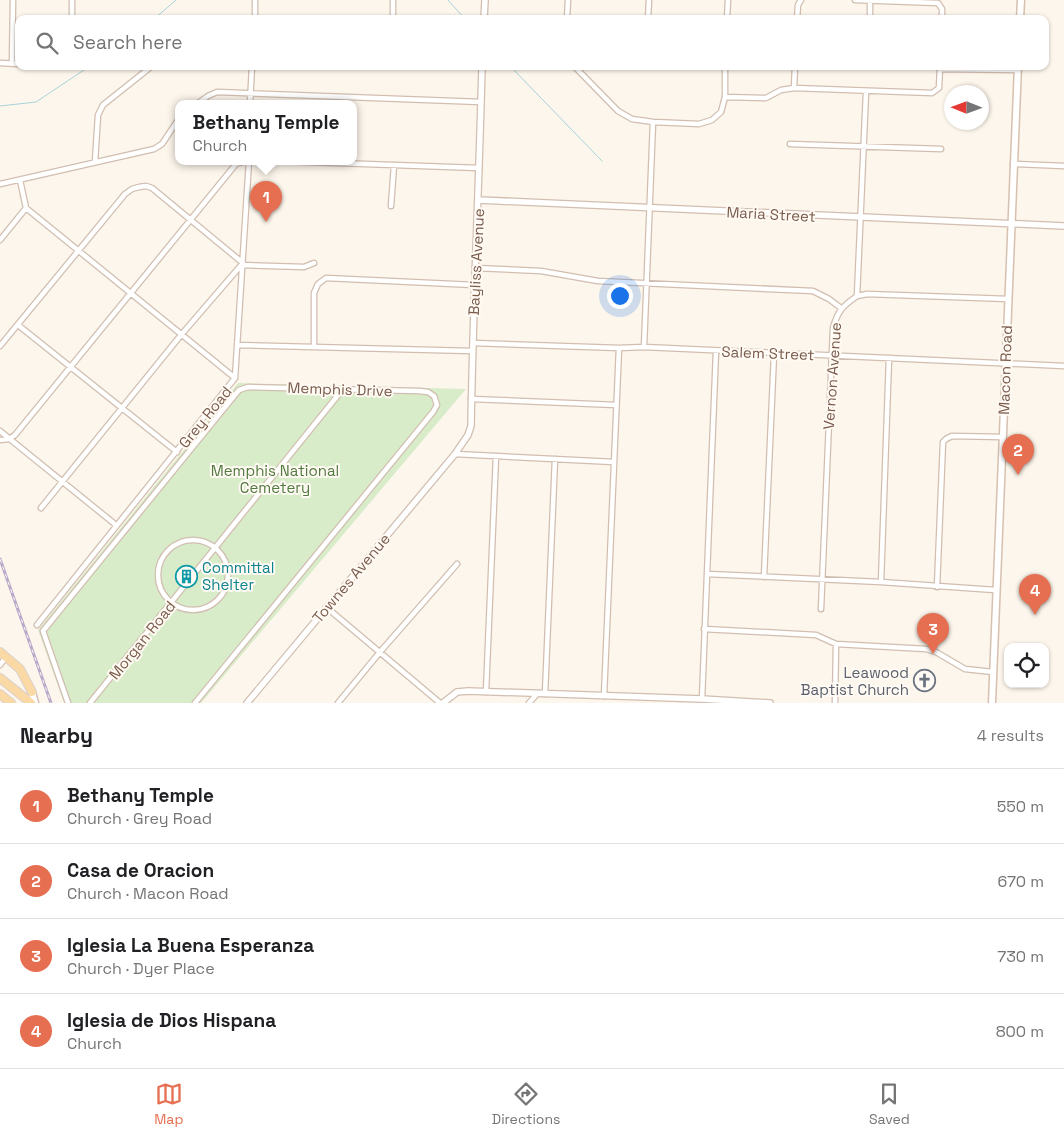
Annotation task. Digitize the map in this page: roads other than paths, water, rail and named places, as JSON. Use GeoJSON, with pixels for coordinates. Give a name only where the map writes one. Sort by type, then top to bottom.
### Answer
{"type":"FeatureCollection","features":[{"type":"Feature","properties":{"kind":"main road"},"geometry":{"type":"LineString","coordinates":[[1020,15],[1021,0]]}},
{"type":"Feature","properties":{"kind":"main road","name":"Macon Road"},"geometry":{"type":"LineString","coordinates":[[992,703],[995,590],[1018,70]]}},
{"type":"Feature","properties":{"kind":"main road"},"geometry":{"type":"LineString","coordinates":[[3,655],[20,670],[32,692],[35,703]]}},
{"type":"Feature","properties":{"kind":"main road"},"geometry":{"type":"LineString","coordinates":[[0,678],[30,703]]}},
{"type":"Feature","properties":{"kind":"main road"},"geometry":{"type":"LineString","coordinates":[[0,694],[11,703]]}},
{"type":"Feature","properties":{"kind":"street"},"geometry":{"type":"LineString","coordinates":[[0,63],[12,64],[13,0],[8,0]]}},
{"type":"Feature","properties":{"kind":"street"},"geometry":{"type":"LineString","coordinates":[[72,0],[72,15]]}},
{"type":"Feature","properties":{"kind":"street"},"geometry":{"type":"LineString","coordinates":[[255,0],[255,15]]}},
{"type":"Feature","properties":{"kind":"street"},"geometry":{"type":"LineString","coordinates":[[393,0],[393,15]]}},
{"type":"Feature","properties":{"kind":"street"},"geometry":{"type":"LineString","coordinates":[[484,15],[485,0]]}},
{"type":"Feature","properties":{"kind":"street"},"geometry":{"type":"LineString","coordinates":[[567,15],[568,0]]}},
{"type":"Feature","properties":{"kind":"street"},"geometry":{"type":"LineString","coordinates":[[648,15],[649,0]]}},
{"type":"Feature","properties":{"kind":"street"},"geometry":{"type":"LineString","coordinates":[[727,15],[728,0]]}},
{"type":"Feature","properties":{"kind":"street"},"geometry":{"type":"LineString","coordinates":[[798,15],[798,5],[801,0]]}},
{"type":"Feature","properties":{"kind":"street"},"geometry":{"type":"LineString","coordinates":[[855,0],[938,3],[941,5],[942,15]]}},
{"type":"Feature","properties":{"kind":"street"},"geometry":{"type":"LineString","coordinates":[[870,1],[870,15]]}},
{"type":"Feature","properties":{"kind":"street"},"geometry":{"type":"LineString","coordinates":[[95,162],[98,115],[103,106],[147,70]]}},
{"type":"Feature","properties":{"kind":"street"},"geometry":{"type":"LineString","coordinates":[[250,100],[252,70]]}},
{"type":"Feature","properties":{"kind":"street","name":"Bayliss Avenue"},"geometry":{"type":"LineString","coordinates":[[455,454],[468,435],[471,426],[474,268],[479,200],[482,70]]}},
{"type":"Feature","properties":{"kind":"street"},"geometry":{"type":"LineString","coordinates":[[578,70],[618,111],[632,119],[699,124],[712,120],[721,112],[725,97],[726,70]]}},
{"type":"Feature","properties":{"kind":"street"},"geometry":{"type":"LineString","coordinates":[[794,88],[795,70]]}},
{"type":"Feature","properties":{"kind":"street"},"geometry":{"type":"LineString","coordinates":[[725,97],[766,98],[781,90],[794,88],[932,93],[939,88],[940,70]]}},
{"type":"Feature","properties":{"kind":"street"},"geometry":{"type":"LineString","coordinates":[[202,100],[217,92],[251,92],[481,102]]}},
{"type":"Feature","properties":{"kind":"street"},"geometry":{"type":"LineString","coordinates":[[866,92],[857,296],[867,294],[1008,299]]}},
{"type":"Feature","properties":{"kind":"street"},"geometry":{"type":"LineString","coordinates":[[644,347],[648,208],[653,122]]}},
{"type":"Feature","properties":{"kind":"street"},"geometry":{"type":"LineString","coordinates":[[0,184],[154,148],[162,144],[175,124]]}},
{"type":"Feature","properties":{"kind":"street"},"geometry":{"type":"LineString","coordinates":[[790,144],[940,149]]}},
{"type":"Feature","properties":{"kind":"street"},"geometry":{"type":"LineString","coordinates":[[357,164],[479,168]]}},
{"type":"Feature","properties":{"kind":"street"},"geometry":{"type":"LineString","coordinates":[[1013,164],[1064,166]]}},
{"type":"Feature","properties":{"kind":"street"},"geometry":{"type":"LineString","coordinates":[[0,440],[9,439],[15,435],[235,165]]}},
{"type":"Feature","properties":{"kind":"street","name":"Grey Road"},"geometry":{"type":"LineString","coordinates":[[37,625],[235,378],[243,264],[247,165]]}},
{"type":"Feature","properties":{"kind":"street"},"geometry":{"type":"LineString","coordinates":[[391,206],[394,165]]}},
{"type":"Feature","properties":{"kind":"street"},"geometry":{"type":"LineString","coordinates":[[20,180],[26,208],[235,378]]}},
{"type":"Feature","properties":{"kind":"street"},"geometry":{"type":"LineString","coordinates":[[0,346],[125,194],[139,187],[146,186],[152,188],[243,264],[304,267],[314,263]]}},
{"type":"Feature","properties":{"kind":"street","name":"Maria Street"},"geometry":{"type":"LineString","coordinates":[[479,200],[1064,226]]}},
{"type":"Feature","properties":{"kind":"street"},"geometry":{"type":"LineString","coordinates":[[0,240],[26,208]]}},
{"type":"Feature","properties":{"kind":"street"},"geometry":{"type":"LineString","coordinates":[[41,508],[181,335],[243,264]]}},
{"type":"Feature","properties":{"kind":"street"},"geometry":{"type":"LineString","coordinates":[[474,268],[541,271],[598,281],[813,291],[841,308]]}},
{"type":"Feature","properties":{"kind":"street"},"geometry":{"type":"LineString","coordinates":[[314,347],[314,293],[318,284],[326,278],[474,285]]}},
{"type":"Feature","properties":{"kind":"street","name":"Vernon Avenue"},"geometry":{"type":"LineString","coordinates":[[821,609],[833,328],[836,316],[841,308],[857,296]]}},
{"type":"Feature","properties":{"kind":"street"},"geometry":{"type":"LineString","coordinates":[[18,325],[177,452]]}},
{"type":"Feature","properties":{"kind":"street","name":"Salem Street"},"geometry":{"type":"LineString","coordinates":[[473,343],[619,348],[644,347],[1064,366]]}},
{"type":"Feature","properties":{"kind":"street"},"geometry":{"type":"LineString","coordinates":[[238,345],[472,351]]}},
{"type":"Feature","properties":{"kind":"street"},"geometry":{"type":"LineString","coordinates":[[600,699],[619,348]]}},
{"type":"Feature","properties":{"kind":"street"},"geometry":{"type":"LineString","coordinates":[[702,699],[716,351]]}},
{"type":"Feature","properties":{"kind":"street"},"geometry":{"type":"LineString","coordinates":[[764,577],[774,354]]}},
{"type":"Feature","properties":{"kind":"street"},"geometry":{"type":"LineString","coordinates":[[880,582],[889,358]]}},
{"type":"Feature","properties":{"kind":"street","name":"Memphis Drive"},"geometry":{"type":"LineString","coordinates":[[68,703],[43,631],[239,390],[248,387],[343,389],[428,392],[434,396],[437,405],[195,703]]}},
{"type":"Feature","properties":{"kind":"street","name":"Morgan Road"},"geometry":{"type":"LineString","coordinates":[[90,703],[343,389]]}},
{"type":"Feature","properties":{"kind":"street"},"geometry":{"type":"LineString","coordinates":[[471,398],[616,405]]}},
{"type":"Feature","properties":{"kind":"street"},"geometry":{"type":"LineString","coordinates":[[0,431],[116,525]]}},
{"type":"Feature","properties":{"kind":"street"},"geometry":{"type":"LineString","coordinates":[[937,587],[942,447],[946,439],[958,436],[1002,437]]}},
{"type":"Feature","properties":{"kind":"street"},"geometry":{"type":"LineString","coordinates":[[455,454],[614,462]]}},
{"type":"Feature","properties":{"kind":"street","name":"Townes Avenue"},"geometry":{"type":"LineString","coordinates":[[247,703],[455,454]]}},
{"type":"Feature","properties":{"kind":"street"},"geometry":{"type":"LineString","coordinates":[[486,692],[496,456]]}},
{"type":"Feature","properties":{"kind":"street"},"geometry":{"type":"LineString","coordinates":[[545,694],[555,459]]}},
{"type":"Feature","properties":{"kind":"street"},"geometry":{"type":"LineString","coordinates":[[184,541],[206,542],[216,548],[224,557],[228,568],[228,581],[224,592],[217,602],[206,608],[194,611],[182,609],[172,603],[162,590],[158,574],[160,563],[166,553],[184,541]]}},
{"type":"Feature","properties":{"kind":"street"},"geometry":{"type":"LineString","coordinates":[[338,703],[457,564]]}},
{"type":"Feature","properties":{"kind":"street"},"geometry":{"type":"LineString","coordinates":[[707,574],[880,582],[995,590]]}},
{"type":"Feature","properties":{"kind":"street"},"geometry":{"type":"LineString","coordinates":[[326,607],[442,703],[461,692],[545,694],[600,699],[702,699],[770,703]]}},
{"type":"Feature","properties":{"kind":"street"},"geometry":{"type":"LineString","coordinates":[[704,629],[816,635],[836,644],[926,649],[936,652],[965,669],[993,672]]}},
{"type":"Feature","properties":{"kind":"street"},"geometry":{"type":"LineString","coordinates":[[834,703],[836,644]]}},
{"type":"Feature","properties":{"kind":"street"},"geometry":{"type":"LineString","coordinates":[[0,665],[3,655]]}},
{"type":"Feature","properties":{"kind":"street"},"geometry":{"type":"LineString","coordinates":[[529,703],[538,694]]}},
{"type":"Feature","properties":{"kind":"waterway"},"geometry":{"type":"LineString","coordinates":[[159,15],[176,0]]}},
{"type":"Feature","properties":{"kind":"waterway"},"geometry":{"type":"LineString","coordinates":[[448,0],[461,15]]}},
{"type":"Feature","properties":{"kind":"waterway"},"geometry":{"type":"LineString","coordinates":[[0,106],[36,102],[84,70]]}},
{"type":"Feature","properties":{"kind":"waterway"},"geometry":{"type":"LineString","coordinates":[[514,70],[602,161]]}},
{"type":"Feature","properties":{"kind":"railway"},"geometry":{"type":"LineString","coordinates":[[0,559],[51,703]]}},
{"type":"Feature","properties":{"kind":"place","name":"Bethany Temple"},"geometry":{"type":"Point","coordinates":[266,222]}},
{"type":"Feature","properties":{"kind":"place","name":"Casa de Oracion"},"geometry":{"type":"Point","coordinates":[1018,475]}},
{"type":"Feature","properties":{"kind":"place","name":"Committal Shelter"},"geometry":{"type":"Point","coordinates":[186,576]}},
{"type":"Feature","properties":{"kind":"place","name":"Iglesia de Dios Hispana"},"geometry":{"type":"Point","coordinates":[1035,615]}},
{"type":"Feature","properties":{"kind":"place","name":"Iglesia La Buena Esperanza"},"geometry":{"type":"Point","coordinates":[933,654]}},
{"type":"Feature","properties":{"kind":"place","name":"Leawood Baptist Church"},"geometry":{"type":"Point","coordinates":[925,681]}},
{"type":"Feature","properties":{"kind":"park label","name":"Memphis National Cemetery"},"geometry":{"type":"Point","coordinates":[275,478]}}]}
